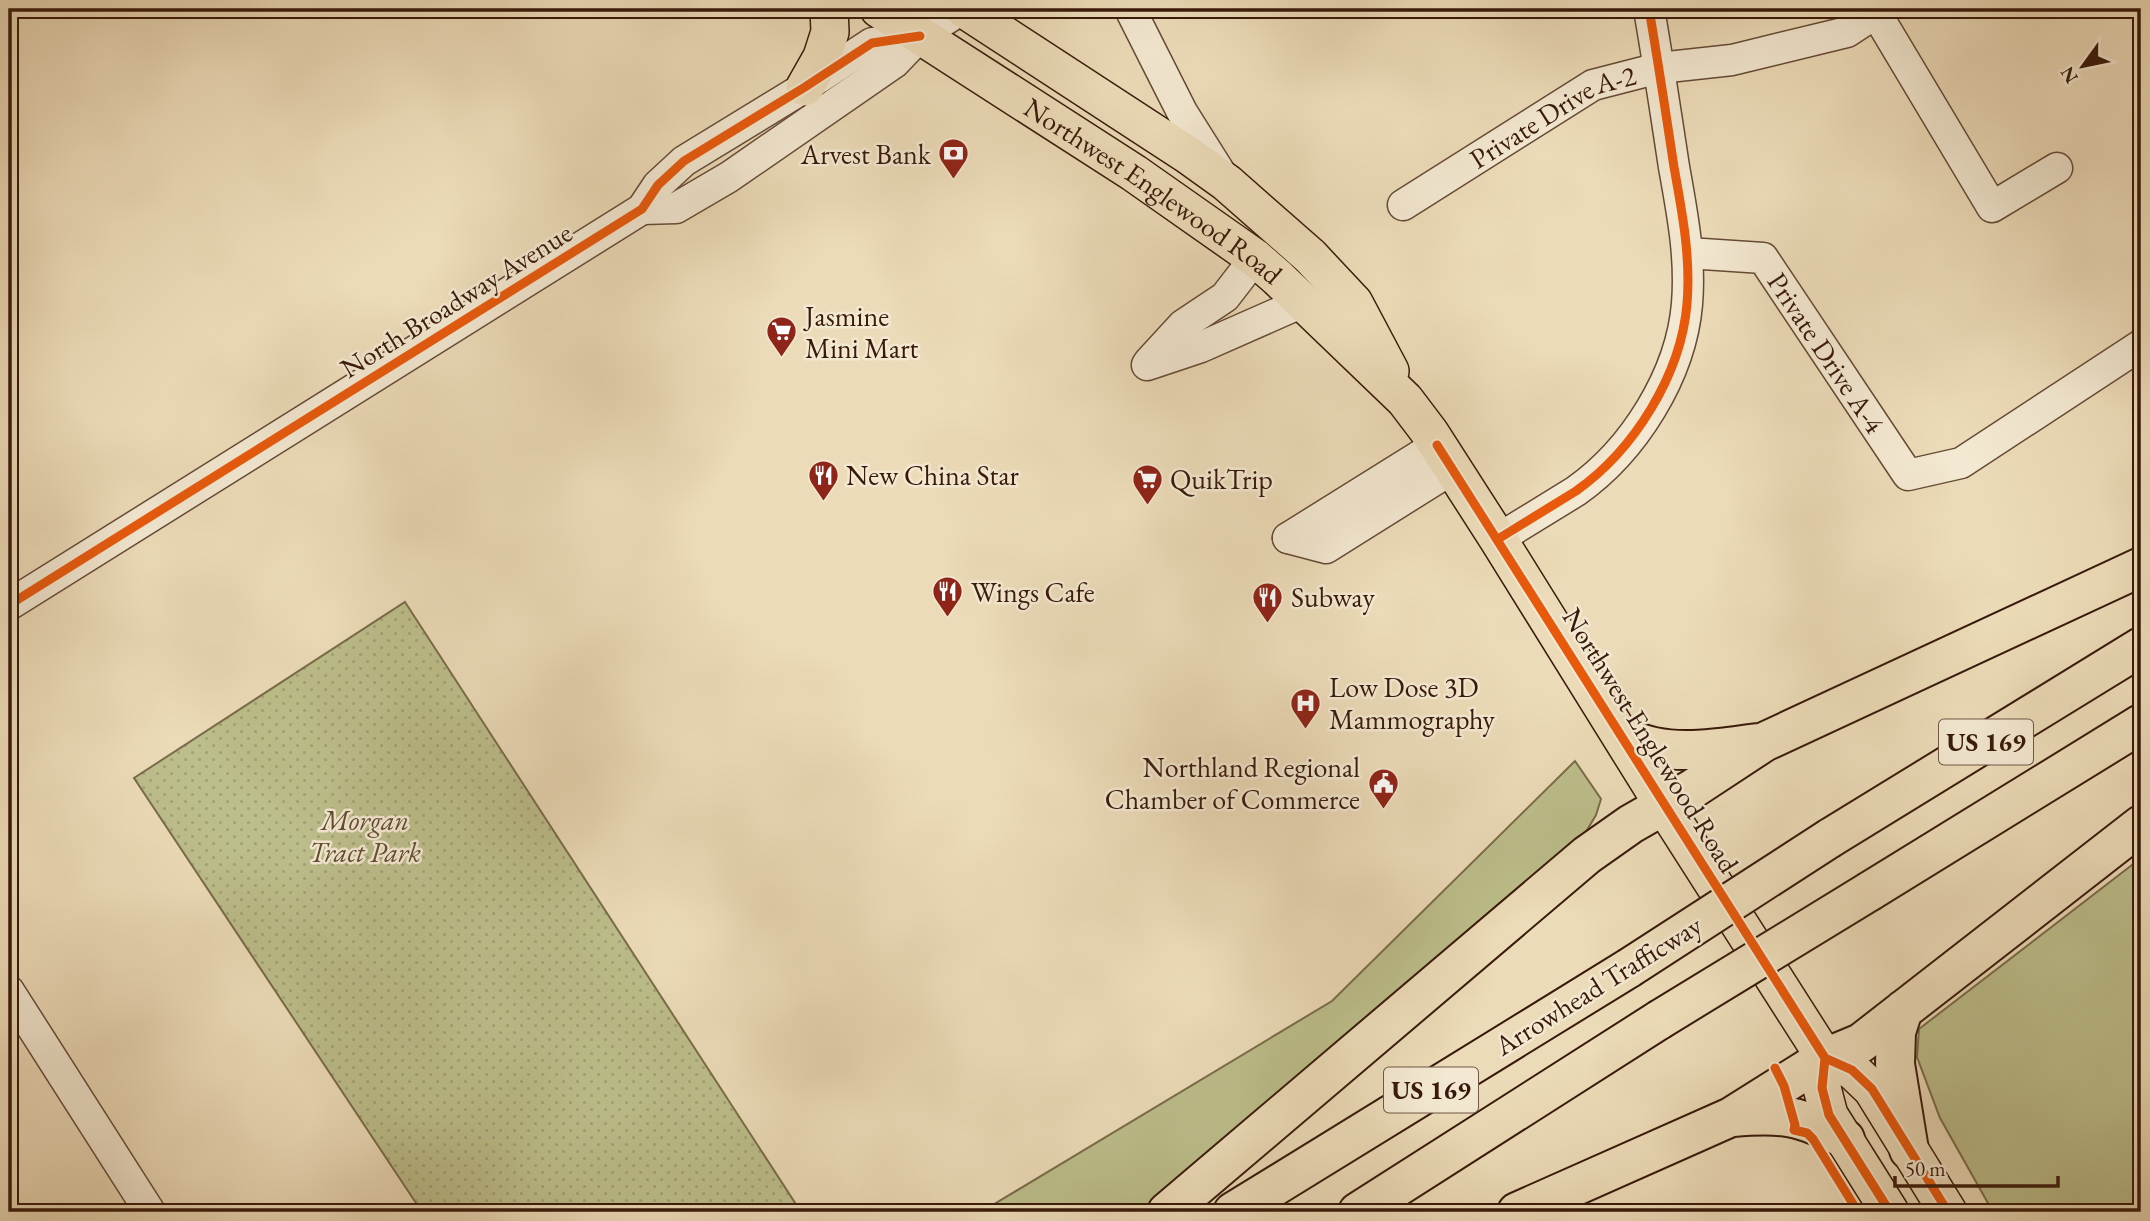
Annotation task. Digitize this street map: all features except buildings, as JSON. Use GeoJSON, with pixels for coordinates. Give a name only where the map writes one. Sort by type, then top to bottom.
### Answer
{"type":"FeatureCollection","features":[{"type":"Feature","properties":{"kind":"highway"},"geometry":{"type":"LineString","coordinates":[[1167,1212],[1587,855],[1631,824],[1764,742],[2141,567]]}},
{"type":"Feature","properties":{"kind":"highway","name":"Arrowhead Trafficway"},"geometry":{"type":"LineString","coordinates":[[1233,1212],[1629,968],[1830,838],[2141,647]]}},
{"type":"Feature","properties":{"kind":"highway","name":"US 169"},"geometry":{"type":"LineString","coordinates":[[1358,1212],[1658,1020],[2141,724]]}},
{"type":"Feature","properties":{"kind":"highway"},"geometry":{"type":"LineString","coordinates":[[1623,737],[1669,750],[1718,748],[1764,742]]}},
{"type":"Feature","properties":{"kind":"highway"},"geometry":{"type":"LineString","coordinates":[[1517,1212],[1731,1117],[1825,1058],[1861,1043],[2141,825]]}},
{"type":"Feature","properties":{"kind":"highway"},"geometry":{"type":"LineString","coordinates":[[1903,1010],[1896,1032],[1895,1065],[1909,1150]]}},
{"type":"Feature","properties":{"kind":"highway"},"geometry":{"type":"LineString","coordinates":[[1731,1117],[1792,1116],[1817,1124],[1845,1139]]}},
{"type":"Feature","properties":{"kind":"main road"},"geometry":{"type":"LineString","coordinates":[[805,88],[830,32],[829,9]]}},
{"type":"Feature","properties":{"kind":"main road","name":"Northwest Englewood Road"},"geometry":{"type":"LineString","coordinates":[[879,9],[1134,173],[1255,258],[1405,400]]}},
{"type":"Feature","properties":{"kind":"main road","name":"Northwest Englewood Road"},"geometry":{"type":"LineString","coordinates":[[963,9],[1227,183],[1310,256],[1354,303],[1405,400],[1498,538],[1664,806],[1825,1058]]}},
{"type":"Feature","properties":{"kind":"main road"},"geometry":{"type":"LineString","coordinates":[[1890,1212],[1829,1115],[1822,1088],[1825,1058],[1852,1070],[1872,1089],[1948,1212]]}},
{"type":"Feature","properties":{"kind":"street","name":"North Broadway Avenue"},"geometry":{"type":"LineString","coordinates":[[642,209],[676,208],[729,177],[894,63],[920,36],[963,9]]}},
{"type":"Feature","properties":{"kind":"street"},"geometry":{"type":"LineString","coordinates":[[1130,9],[1182,112],[1227,183]]}},
{"type":"Feature","properties":{"kind":"street"},"geometry":{"type":"LineString","coordinates":[[1498,538],[1588,483],[1635,434],[1669,373],[1680,340],[1687,305],[1688,253],[1649,9]]}},
{"type":"Feature","properties":{"kind":"street"},"geometry":{"type":"LineString","coordinates":[[1879,11],[1992,207],[2057,168]]}},
{"type":"Feature","properties":{"kind":"street","name":"Private Drive A-2"},"geometry":{"type":"LineString","coordinates":[[1403,205],[1593,85],[1659,68],[1732,60],[1847,32],[1879,11]]}},
{"type":"Feature","properties":{"kind":"street","name":"North Broadway Avenue"},"geometry":{"type":"LineString","coordinates":[[9,605],[642,209],[658,185],[684,161],[805,88],[872,43],[920,36]]}},
{"type":"Feature","properties":{"kind":"street","name":"Private Drive A-4"},"geometry":{"type":"LineString","coordinates":[[1688,253],[1763,258],[1908,475],[1961,463],[2141,345]]}},
{"type":"Feature","properties":{"kind":"street"},"geometry":{"type":"LineString","coordinates":[[1255,258],[1224,297],[1182,325],[1147,365],[1201,347],[1303,302]]}},
{"type":"Feature","properties":{"kind":"street"},"geometry":{"type":"LineString","coordinates":[[9,990],[150,1212]]}},
{"type":"Feature","properties":{"kind":"green space","name":"Morgan Tract Park"},"geometry":{"type":"Polygon","coordinates":[[[405,602],[801,1212],[422,1212],[134,778],[405,602]]]}},
{"type":"Feature","properties":{"kind":"green space"},"geometry":{"type":"Polygon","coordinates":[[[1575,761],[1601,799],[1596,815],[1584,835],[1141,1212],[981,1212],[1332,1001],[1575,761]]]}},
{"type":"Feature","properties":{"kind":"green space"},"geometry":{"type":"Polygon","coordinates":[[[2141,858],[2141,1212],[1993,1212],[1940,1118],[1917,1057],[1919,1029],[2141,858]]]}},
{"type":"Feature","properties":{"kind":"cycle path"},"geometry":{"type":"LineString","coordinates":[[1498,539],[1576,491],[1617,454],[1635,433],[1665,384],[1683,331],[1688,286],[1685,235],[1649,9]]}},
{"type":"Feature","properties":{"kind":"cycle path"},"geometry":{"type":"LineString","coordinates":[[9,605],[642,209],[658,185],[684,161],[872,43],[920,36]]}},
{"type":"Feature","properties":{"kind":"cycle path"},"geometry":{"type":"LineString","coordinates":[[1437,445],[1825,1058],[1852,1070],[1872,1089],[1948,1212]]}},
{"type":"Feature","properties":{"kind":"cycle path"},"geometry":{"type":"LineString","coordinates":[[1825,1058],[1822,1088],[1829,1115],[1890,1212]]}},
{"type":"Feature","properties":{"kind":"cycle path"},"geometry":{"type":"LineString","coordinates":[[1775,1068],[1784,1086],[1794,1130],[1807,1133],[1813,1139],[1858,1212]]}},
{"type":"Feature","properties":{"kind":"place","name":"Arvest Bank"},"geometry":{"type":"Point","coordinates":[954,181]}},
{"type":"Feature","properties":{"kind":"place","name":"Jasmine Mini Mart"},"geometry":{"type":"Point","coordinates":[782,359]}},
{"type":"Feature","properties":{"kind":"place","name":"New China Star"},"geometry":{"type":"Point","coordinates":[823,502]}},
{"type":"Feature","properties":{"kind":"place","name":"QuikTrip"},"geometry":{"type":"Point","coordinates":[1147,506]}},
{"type":"Feature","properties":{"kind":"place","name":"Wings Cafe"},"geometry":{"type":"Point","coordinates":[948,619]}},
{"type":"Feature","properties":{"kind":"place","name":"Subway"},"geometry":{"type":"Point","coordinates":[1268,624]}},
{"type":"Feature","properties":{"kind":"place","name":"Low Dose 3D Mammography"},"geometry":{"type":"Point","coordinates":[1306,730]}},
{"type":"Feature","properties":{"kind":"place","name":"Northland Regional Chamber of Commerce"},"geometry":{"type":"Point","coordinates":[1383,810]}}]}
